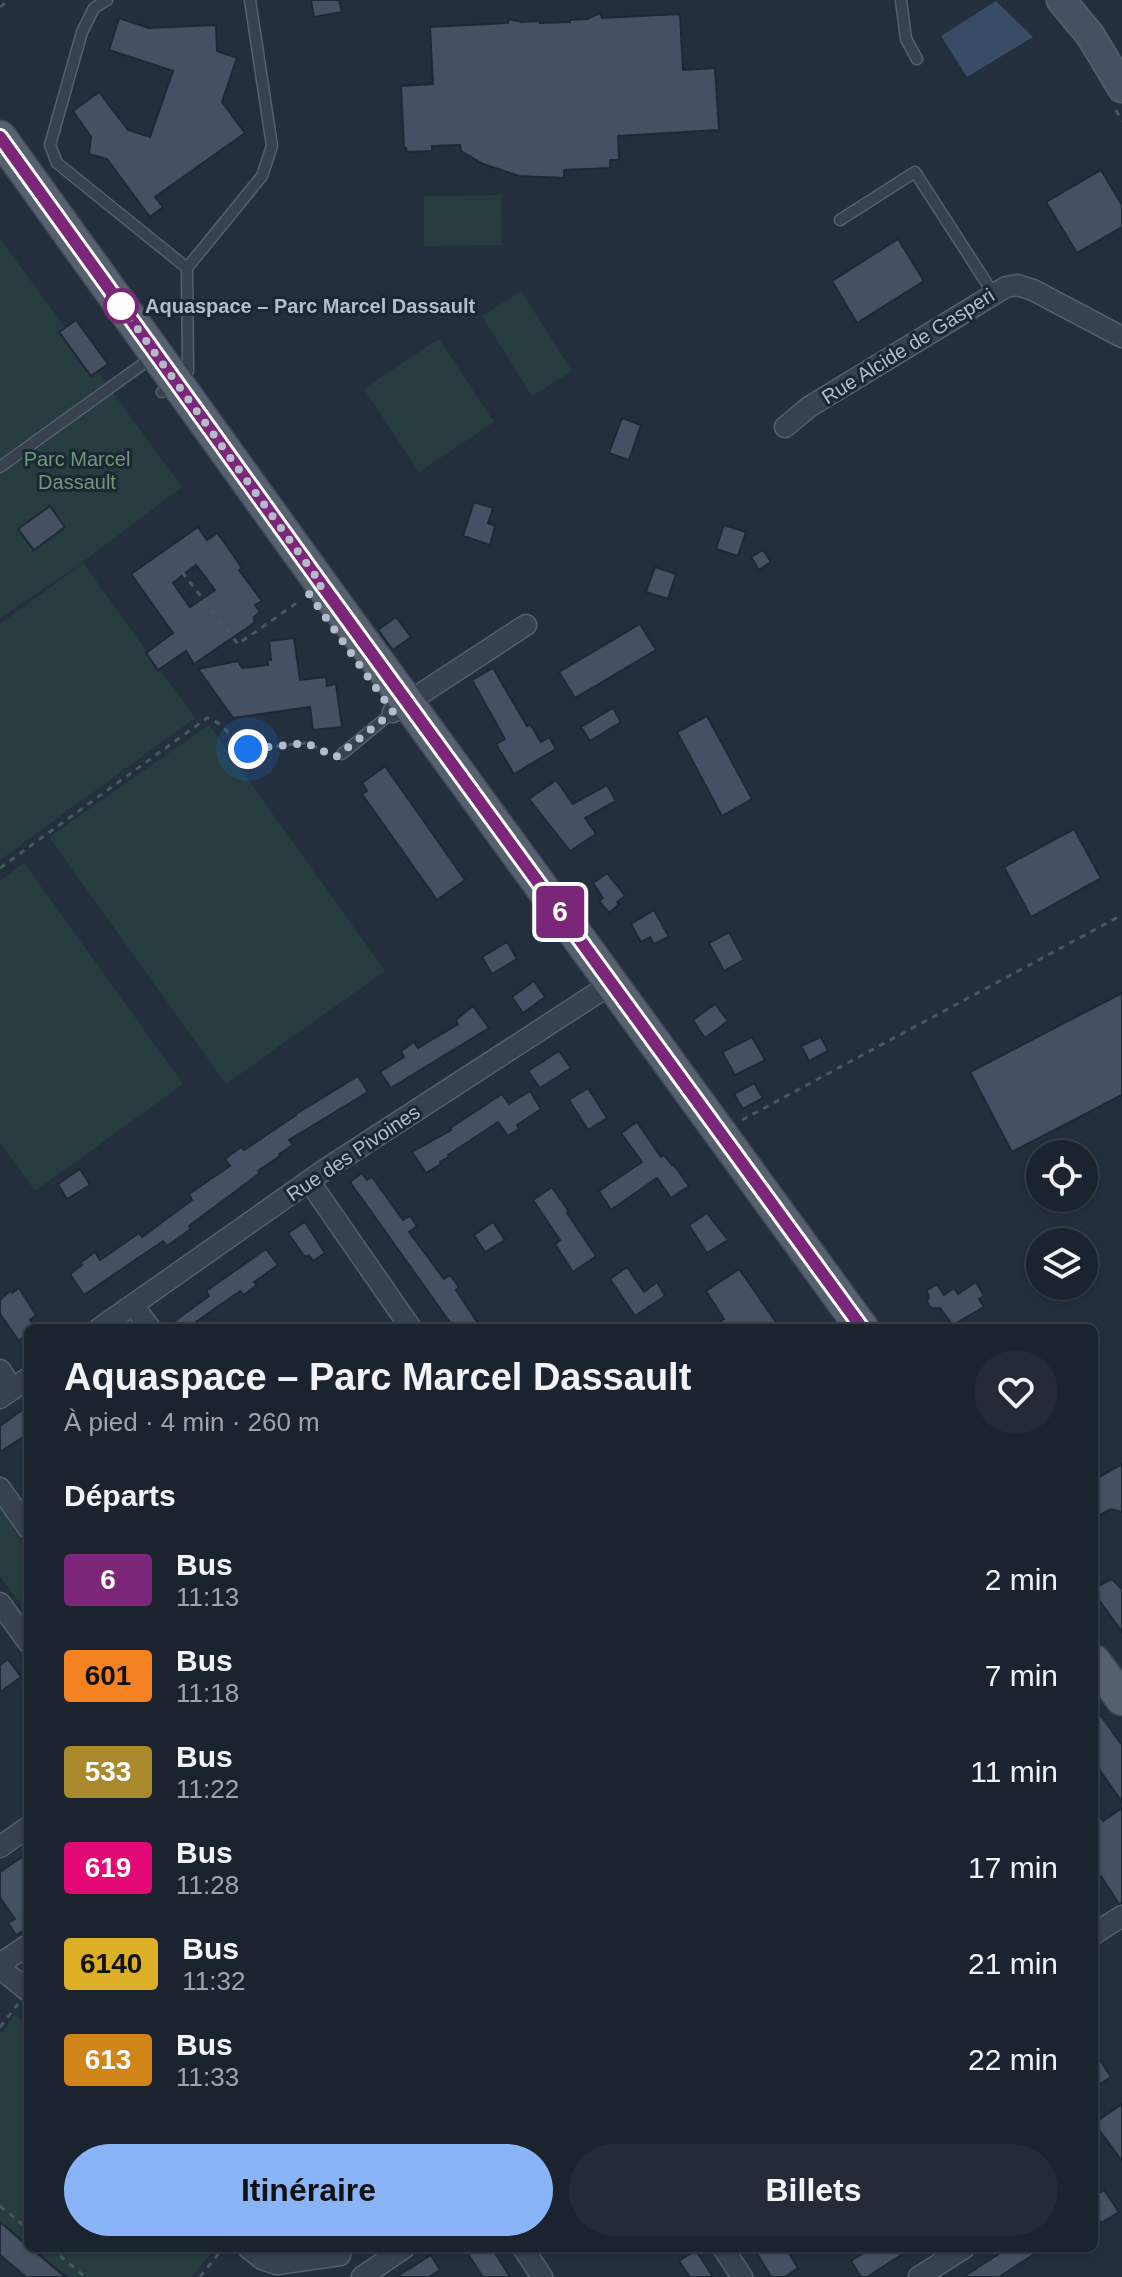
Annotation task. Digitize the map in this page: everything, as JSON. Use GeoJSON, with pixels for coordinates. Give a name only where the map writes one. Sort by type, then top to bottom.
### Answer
{"type":"FeatureCollection","features":[{"type":"Feature","properties":{"kind":"main road"},"geometry":{"type":"LineString","coordinates":[[0,137],[149,360]]}},
{"type":"Feature","properties":{"kind":"main road"},"geometry":{"type":"LineString","coordinates":[[0,169],[169,387],[605,988],[841,1324]]}},
{"type":"Feature","properties":{"kind":"main road"},"geometry":{"type":"LineString","coordinates":[[169,387],[309,594],[400,707]]}},
{"type":"Feature","properties":{"kind":"main road"},"geometry":{"type":"LineString","coordinates":[[605,988],[719,1134],[859,1324]]}},
{"type":"Feature","properties":{"kind":"main road"},"geometry":{"type":"LineString","coordinates":[[1098,1666],[1122,1699]]}},
{"type":"Feature","properties":{"kind":"street"},"geometry":{"type":"LineString","coordinates":[[1061,0],[1090,35],[1122,88]]}},
{"type":"Feature","properties":{"kind":"street","name":"Rue Alcide de Gasperi"},"geometry":{"type":"LineString","coordinates":[[785,427],[809,407],[993,293],[1011,286],[1024,287],[1122,337]]}},
{"type":"Feature","properties":{"kind":"street"},"geometry":{"type":"LineString","coordinates":[[400,707],[526,625]]}},
{"type":"Feature","properties":{"kind":"street","name":"Rue des Pivoines"},"geometry":{"type":"LineString","coordinates":[[106,1324],[309,1181],[605,988]]}},
{"type":"Feature","properties":{"kind":"street"},"geometry":{"type":"LineString","coordinates":[[309,1181],[408,1324]]}},
{"type":"Feature","properties":{"kind":"street"},"geometry":{"type":"LineString","coordinates":[[133,1305],[147,1324]]}},
{"type":"Feature","properties":{"kind":"street"},"geometry":{"type":"LineString","coordinates":[[0,1370],[14,1388]]}},
{"type":"Feature","properties":{"kind":"street"},"geometry":{"type":"LineString","coordinates":[[0,1488],[24,1522]]}},
{"type":"Feature","properties":{"kind":"street"},"geometry":{"type":"LineString","coordinates":[[0,1603],[8,1629]]}},
{"type":"Feature","properties":{"kind":"street"},"geometry":{"type":"LineString","coordinates":[[0,1847],[24,1830]]}},
{"type":"Feature","properties":{"kind":"street"},"geometry":{"type":"LineString","coordinates":[[1098,1931],[1122,1916]]}},
{"type":"Feature","properties":{"kind":"street"},"geometry":{"type":"LineString","coordinates":[[23,1997],[0,1966],[24,1948]]}},
{"type":"Feature","properties":{"kind":"street"},"geometry":{"type":"LineString","coordinates":[[253,2252],[277,2264],[338,2252],[354,2277]]}},
{"type":"Feature","properties":{"kind":"street"},"geometry":{"type":"LineString","coordinates":[[362,2277],[398,2252]]}},
{"type":"Feature","properties":{"kind":"street"},"geometry":{"type":"LineString","coordinates":[[526,2252],[542,2277]]}},
{"type":"Feature","properties":{"kind":"street"},"geometry":{"type":"LineString","coordinates":[[726,2252],[742,2277]]}},
{"type":"Feature","properties":{"kind":"street"},"geometry":{"type":"LineString","coordinates":[[919,2277],[958,2252]]}},
{"type":"Feature","properties":{"kind":"lane"},"geometry":{"type":"LineString","coordinates":[[107,0],[94,8],[82,32],[50,145],[57,163],[187,268]]}},
{"type":"Feature","properties":{"kind":"lane"},"geometry":{"type":"LineString","coordinates":[[169,387],[188,371],[187,268],[262,176],[272,146],[250,0]]}},
{"type":"Feature","properties":{"kind":"lane"},"geometry":{"type":"LineString","coordinates":[[901,0],[906,39],[917,59]]}},
{"type":"Feature","properties":{"kind":"lane"},"geometry":{"type":"LineString","coordinates":[[840,220],[915,172],[993,293]]}},
{"type":"Feature","properties":{"kind":"lane"},"geometry":{"type":"LineString","coordinates":[[0,467],[149,360]]}},
{"type":"Feature","properties":{"kind":"lane"},"geometry":{"type":"LineString","coordinates":[[342,754],[400,707]]}},
{"type":"Feature","properties":{"kind":"path"},"geometry":{"type":"LineString","coordinates":[[0,7],[10,0]]}},
{"type":"Feature","properties":{"kind":"path"},"geometry":{"type":"LineString","coordinates":[[182,572],[238,644],[309,594]]}},
{"type":"Feature","properties":{"kind":"path"},"geometry":{"type":"LineString","coordinates":[[0,868],[207,718],[216,720],[239,745],[248,749],[306,743],[336,757],[342,754]]}},
{"type":"Feature","properties":{"kind":"path"},"geometry":{"type":"LineString","coordinates":[[719,1134],[1122,915]]}},
{"type":"Feature","properties":{"kind":"path"},"geometry":{"type":"LineString","coordinates":[[0,2027],[23,1997]]}},
{"type":"Feature","properties":{"kind":"path"},"geometry":{"type":"LineString","coordinates":[[0,2206],[24,2226]]}},
{"type":"Feature","properties":{"kind":"path"},"geometry":{"type":"LineString","coordinates":[[56,2252],[85,2277]]}},
{"type":"Feature","properties":{"kind":"path"},"geometry":{"type":"LineString","coordinates":[[200,2277],[220,2252]]}},
{"type":"Feature","properties":{"kind":"green space"},"geometry":{"type":"Polygon","coordinates":[[[501,195],[502,245],[424,246],[424,196],[501,195]]]}},
{"type":"Feature","properties":{"kind":"green space","name":"Parc Marcel Dassault"},"geometry":{"type":"Polygon","coordinates":[[[0,239],[182,487],[76,567],[0,618],[0,239]]]}},
{"type":"Feature","properties":{"kind":"green space"},"geometry":{"type":"Polygon","coordinates":[[[521,291],[572,371],[532,396],[482,316],[521,291]]]}},
{"type":"Feature","properties":{"kind":"green space"},"geometry":{"type":"Polygon","coordinates":[[[439,339],[494,422],[419,472],[364,389],[439,339]]]}},
{"type":"Feature","properties":{"kind":"green space"},"geometry":{"type":"Polygon","coordinates":[[[83,563],[195,718],[0,860],[0,624],[83,563]]]}},
{"type":"Feature","properties":{"kind":"green space"},"geometry":{"type":"Polygon","coordinates":[[[209,725],[385,971],[226,1084],[49,837],[209,725]]]}},
{"type":"Feature","properties":{"kind":"green space"},"geometry":{"type":"Polygon","coordinates":[[[24,863],[183,1084],[35,1191],[0,1142],[0,881],[24,863]]]}},
{"type":"Feature","properties":{"kind":"green space"},"geometry":{"type":"Polygon","coordinates":[[[0,1507],[24,1543],[24,1609],[0,1576],[0,1507]]]}},
{"type":"Feature","properties":{"kind":"green space"},"geometry":{"type":"Polygon","coordinates":[[[15,2015],[24,2022],[24,2241],[0,2221],[0,2034],[15,2015]]]}},
{"type":"Feature","properties":{"kind":"green space"},"geometry":{"type":"Polygon","coordinates":[[[38,2252],[212,2252],[192,2277],[68,2277],[38,2252]]]}},
{"type":"Feature","properties":{"kind":"water"},"geometry":{"type":"Polygon","coordinates":[[[996,1],[1033,37],[967,77],[941,36],[996,1]]]}},
{"type":"Feature","properties":{"kind":"building"},"geometry":{"type":"Polygon","coordinates":[[[311,0],[339,0],[342,12],[314,17],[311,0]]]}},
{"type":"Feature","properties":{"kind":"building"},"geometry":{"type":"Polygon","coordinates":[[[600,13],[602,18],[680,14],[683,70],[715,68],[719,130],[618,136],[619,160],[610,160],[610,168],[564,170],[564,178],[519,176],[483,164],[461,151],[460,145],[432,146],[432,151],[407,152],[404,148],[401,86],[433,84],[430,27],[508,23],[509,19],[540,23],[570,22],[600,13]]]}},
{"type":"Feature","properties":{"kind":"building"},"geometry":{"type":"Polygon","coordinates":[[[119,18],[149,28],[216,25],[217,51],[237,58],[222,102],[245,133],[155,197],[163,207],[150,217],[107,159],[89,154],[91,137],[73,111],[99,92],[128,130],[150,137],[173,71],[109,50],[119,18]]]}},
{"type":"Feature","properties":{"kind":"building"},"geometry":{"type":"Polygon","coordinates":[[[1101,170],[1122,205],[1122,227],[1077,253],[1046,202],[1101,170]]]}},
{"type":"Feature","properties":{"kind":"building"},"geometry":{"type":"Polygon","coordinates":[[[898,239],[924,281],[857,323],[832,281],[898,239]]]}},
{"type":"Feature","properties":{"kind":"building"},"geometry":{"type":"Polygon","coordinates":[[[76,320],[108,364],[91,376],[59,332],[76,320]]]}},
{"type":"Feature","properties":{"kind":"building"},"geometry":{"type":"Polygon","coordinates":[[[622,418],[641,425],[629,460],[609,453],[622,418]]]}},
{"type":"Feature","properties":{"kind":"building"},"geometry":{"type":"Polygon","coordinates":[[[474,502],[493,508],[488,523],[495,526],[490,545],[463,536],[474,502]]]}},
{"type":"Feature","properties":{"kind":"building"},"geometry":{"type":"Polygon","coordinates":[[[50,506],[65,527],[34,550],[18,529],[50,506]]]}},
{"type":"Feature","properties":{"kind":"building"},"geometry":{"type":"Polygon","coordinates":[[[724,525],[746,532],[738,556],[716,549],[724,525]]]}},
{"type":"Feature","properties":{"kind":"building"},"geometry":{"type":"Polygon","coordinates":[[[198,527],[207,540],[217,533],[224,542],[242,568],[239,570],[262,601],[255,605],[260,612],[254,617],[254,623],[194,664],[186,651],[158,670],[146,653],[173,633],[131,574],[198,527]],[[196,565],[173,583],[190,607],[215,590],[196,565]]]}},
{"type":"Feature","properties":{"kind":"building"},"geometry":{"type":"Polygon","coordinates":[[[763,550],[771,562],[759,570],[751,557],[763,550]]]}},
{"type":"Feature","properties":{"kind":"building"},"geometry":{"type":"Polygon","coordinates":[[[655,567],[676,574],[668,599],[646,592],[655,567]]]}},
{"type":"Feature","properties":{"kind":"building"},"geometry":{"type":"Polygon","coordinates":[[[396,617],[411,637],[393,650],[378,630],[396,617]]]}},
{"type":"Feature","properties":{"kind":"building"},"geometry":{"type":"Polygon","coordinates":[[[640,624],[656,650],[575,698],[559,672],[640,624]]]}},
{"type":"Feature","properties":{"kind":"building"},"geometry":{"type":"Polygon","coordinates":[[[294,638],[300,680],[326,677],[327,686],[336,684],[342,727],[313,730],[310,707],[233,718],[198,669],[238,661],[242,668],[268,665],[267,660],[271,660],[269,641],[294,638]]]}},
{"type":"Feature","properties":{"kind":"building"},"geometry":{"type":"Polygon","coordinates":[[[493,668],[527,726],[530,724],[541,742],[549,737],[556,749],[514,774],[496,744],[505,739],[472,680],[493,668]]]}},
{"type":"Feature","properties":{"kind":"building"},"geometry":{"type":"Polygon","coordinates":[[[613,708],[621,722],[590,741],[581,727],[613,708]]]}},
{"type":"Feature","properties":{"kind":"building"},"geometry":{"type":"Polygon","coordinates":[[[707,716],[752,799],[722,816],[677,732],[707,716]]]}},
{"type":"Feature","properties":{"kind":"building"},"geometry":{"type":"Polygon","coordinates":[[[385,766],[465,880],[437,900],[362,794],[367,791],[362,783],[385,766]]]}},
{"type":"Feature","properties":{"kind":"building"},"geometry":{"type":"Polygon","coordinates":[[[556,780],[573,804],[607,785],[616,801],[585,818],[596,834],[570,851],[529,799],[556,780]]]}},
{"type":"Feature","properties":{"kind":"building"},"geometry":{"type":"Polygon","coordinates":[[[1074,829],[1101,878],[1031,917],[1004,867],[1074,829]]]}},
{"type":"Feature","properties":{"kind":"building"},"geometry":{"type":"Polygon","coordinates":[[[607,873],[625,896],[609,913],[599,901],[603,898],[593,883],[607,873]]]}},
{"type":"Feature","properties":{"kind":"building"},"geometry":{"type":"Polygon","coordinates":[[[654,910],[669,937],[654,944],[650,937],[641,942],[631,924],[654,910]]]}},
{"type":"Feature","properties":{"kind":"building"},"geometry":{"type":"Polygon","coordinates":[[[729,932],[744,960],[724,971],[709,943],[729,932]]]}},
{"type":"Feature","properties":{"kind":"building"},"geometry":{"type":"Polygon","coordinates":[[[507,942],[517,959],[492,974],[482,957],[507,942]]]}},
{"type":"Feature","properties":{"kind":"building"},"geometry":{"type":"Polygon","coordinates":[[[534,981],[545,997],[523,1013],[512,997],[534,981]]]}},
{"type":"Feature","properties":{"kind":"building"},"geometry":{"type":"Polygon","coordinates":[[[1122,993],[1122,1095],[1035,1140],[1026,1140],[1026,1145],[1012,1152],[970,1072],[1122,993]]]}},
{"type":"Feature","properties":{"kind":"building"},"geometry":{"type":"Polygon","coordinates":[[[715,1004],[728,1021],[705,1038],[693,1020],[715,1004]]]}},
{"type":"Feature","properties":{"kind":"building"},"geometry":{"type":"Polygon","coordinates":[[[473,1006],[489,1028],[391,1088],[380,1072],[404,1057],[401,1051],[414,1042],[418,1048],[458,1024],[456,1020],[473,1006]]]}},
{"type":"Feature","properties":{"kind":"building"},"geometry":{"type":"Polygon","coordinates":[[[752,1037],[765,1060],[735,1075],[722,1052],[752,1037]]]}},
{"type":"Feature","properties":{"kind":"building"},"geometry":{"type":"Polygon","coordinates":[[[821,1037],[828,1051],[809,1061],[801,1046],[821,1037]]]}},
{"type":"Feature","properties":{"kind":"building"},"geometry":{"type":"Polygon","coordinates":[[[559,1051],[571,1068],[540,1088],[528,1071],[559,1051]]]}},
{"type":"Feature","properties":{"kind":"building"},"geometry":{"type":"Polygon","coordinates":[[[358,1076],[368,1092],[289,1140],[293,1145],[189,1226],[191,1229],[167,1246],[163,1241],[84,1295],[70,1274],[82,1265],[80,1263],[95,1252],[100,1260],[139,1233],[142,1237],[192,1200],[189,1194],[230,1166],[225,1159],[241,1147],[244,1150],[358,1076]]]}},
{"type":"Feature","properties":{"kind":"building"},"geometry":{"type":"Polygon","coordinates":[[[754,1083],[763,1098],[743,1109],[734,1094],[754,1083]]]}},
{"type":"Feature","properties":{"kind":"building"},"geometry":{"type":"Polygon","coordinates":[[[588,1088],[607,1118],[588,1130],[569,1100],[588,1088]]]}},
{"type":"Feature","properties":{"kind":"building"},"geometry":{"type":"Polygon","coordinates":[[[530,1091],[541,1109],[517,1125],[519,1129],[508,1136],[498,1122],[426,1173],[412,1152],[451,1130],[502,1094],[509,1104],[530,1091]]]}},
{"type":"Feature","properties":{"kind":"building"},"geometry":{"type":"Polygon","coordinates":[[[637,1122],[661,1157],[664,1155],[673,1164],[689,1186],[671,1198],[657,1178],[611,1210],[599,1191],[642,1162],[621,1133],[637,1122]]]}},
{"type":"Feature","properties":{"kind":"building"},"geometry":{"type":"Polygon","coordinates":[[[80,1169],[90,1185],[67,1199],[58,1184],[80,1169]]]}},
{"type":"Feature","properties":{"kind":"building"},"geometry":{"type":"Polygon","coordinates":[[[362,1173],[367,1180],[372,1177],[403,1220],[410,1216],[417,1226],[409,1232],[444,1279],[450,1275],[478,1324],[451,1324],[350,1182],[362,1173]]]}},
{"type":"Feature","properties":{"kind":"building"},"geometry":{"type":"Polygon","coordinates":[[[552,1187],[596,1256],[573,1272],[555,1244],[560,1240],[533,1200],[552,1187]]]}},
{"type":"Feature","properties":{"kind":"building"},"geometry":{"type":"Polygon","coordinates":[[[707,1213],[728,1240],[707,1253],[689,1225],[707,1213]]]}},
{"type":"Feature","properties":{"kind":"building"},"geometry":{"type":"Polygon","coordinates":[[[305,1222],[325,1253],[313,1261],[309,1255],[305,1257],[288,1233],[305,1222]]]}},
{"type":"Feature","properties":{"kind":"building"},"geometry":{"type":"Polygon","coordinates":[[[493,1222],[505,1240],[485,1252],[474,1235],[493,1222]]]}},
{"type":"Feature","properties":{"kind":"building"},"geometry":{"type":"Polygon","coordinates":[[[266,1249],[278,1265],[254,1282],[257,1285],[244,1295],[240,1291],[196,1322],[198,1324],[170,1324],[209,1296],[206,1291],[266,1249]]]}},
{"type":"Feature","properties":{"kind":"building"},"geometry":{"type":"Polygon","coordinates":[[[627,1267],[644,1292],[657,1282],[665,1296],[635,1316],[610,1279],[627,1267]]]}},
{"type":"Feature","properties":{"kind":"building"},"geometry":{"type":"Polygon","coordinates":[[[739,1269],[777,1324],[717,1324],[724,1319],[706,1291],[739,1269]]]}},
{"type":"Feature","properties":{"kind":"building"},"geometry":{"type":"Polygon","coordinates":[[[976,1282],[984,1296],[979,1299],[984,1307],[952,1324],[940,1308],[931,1308],[926,1291],[937,1284],[944,1295],[954,1288],[958,1294],[976,1282]]]}},
{"type":"Feature","properties":{"kind":"building"},"geometry":{"type":"Polygon","coordinates":[[[19,1288],[36,1315],[30,1320],[33,1324],[24,1324],[24,1337],[19,1341],[0,1314],[0,1300],[10,1291],[12,1293],[19,1288]]]}},
{"type":"Feature","properties":{"kind":"building"},"geometry":{"type":"Polygon","coordinates":[[[22,1410],[24,1412],[24,1437],[0,1452],[0,1426],[22,1410]]]}},
{"type":"Feature","properties":{"kind":"building"},"geometry":{"type":"Polygon","coordinates":[[[1122,1464],[1122,1512],[1111,1509],[1098,1516],[1098,1478],[1122,1464]]]}},
{"type":"Feature","properties":{"kind":"building"},"geometry":{"type":"Polygon","coordinates":[[[1112,1579],[1122,1589],[1122,1632],[1098,1599],[1098,1586],[1112,1579]]]}},
{"type":"Feature","properties":{"kind":"building"},"geometry":{"type":"Polygon","coordinates":[[[8,1659],[21,1677],[0,1692],[0,1665],[8,1659]]]}},
{"type":"Feature","properties":{"kind":"building"},"geometry":{"type":"Polygon","coordinates":[[[1098,1712],[1122,1745],[1122,1802],[1098,1768],[1098,1712]]]}},
{"type":"Feature","properties":{"kind":"building"},"geometry":{"type":"Polygon","coordinates":[[[1122,1808],[1122,1903],[1119,1904],[1101,1876],[1098,1878],[1098,1814],[1103,1821],[1122,1808]]]}},
{"type":"Feature","properties":{"kind":"building"},"geometry":{"type":"Polygon","coordinates":[[[24,1856],[24,1933],[16,1935],[8,1923],[15,1919],[0,1898],[0,1872],[24,1856]]]}},
{"type":"Feature","properties":{"kind":"building"},"geometry":{"type":"Polygon","coordinates":[[[1098,2057],[1111,2077],[1098,2085],[1098,2057]]]}},
{"type":"Feature","properties":{"kind":"building"},"geometry":{"type":"Polygon","coordinates":[[[1122,2104],[1122,2161],[1098,2128],[1098,2120],[1122,2104]]]}},
{"type":"Feature","properties":{"kind":"building"},"geometry":{"type":"Polygon","coordinates":[[[1104,2190],[1119,2212],[1101,2223],[1098,2218],[1098,2194],[1104,2190]]]}},
{"type":"Feature","properties":{"kind":"building"},"geometry":{"type":"Polygon","coordinates":[[[0,2222],[24,2243],[24,2252],[36,2252],[65,2277],[26,2277],[0,2255],[0,2222]]]}},
{"type":"Feature","properties":{"kind":"building"},"geometry":{"type":"Polygon","coordinates":[[[467,2252],[494,2252],[510,2277],[483,2277],[467,2252]]]}},
{"type":"Feature","properties":{"kind":"building"},"geometry":{"type":"Polygon","coordinates":[[[697,2252],[713,2277],[690,2277],[679,2261],[697,2252]]]}},
{"type":"Feature","properties":{"kind":"building"},"geometry":{"type":"Polygon","coordinates":[[[756,2252],[788,2252],[798,2268],[785,2277],[771,2277],[756,2252]]]}},
{"type":"Feature","properties":{"kind":"building"},"geometry":{"type":"Polygon","coordinates":[[[865,2252],[906,2252],[867,2277],[861,2277],[851,2261],[865,2252]]]}},
{"type":"Feature","properties":{"kind":"building"},"geometry":{"type":"Polygon","coordinates":[[[1002,2252],[1038,2252],[999,2277],[963,2277],[1002,2252]]]}},
{"type":"Feature","properties":{"kind":"building"},"geometry":{"type":"Polygon","coordinates":[[[431,2255],[440,2270],[429,2277],[396,2277],[431,2255]]]}},
{"type":"Feature","properties":{"kind":"bus line","name":"6"},"geometry":{"type":"LineString","coordinates":[[0,137],[859,1324]]}},
{"type":"Feature","properties":{"kind":"place","name":"Aquaspace – Parc Marcel Dassault"},"geometry":{"type":"Point","coordinates":[121,306]}},
{"type":"Feature","properties":{"kind":"route"},"geometry":{"type":"LineString","coordinates":[[121,306],[322,585],[309,594],[393,712],[336,757],[306,743],[248,749]]}}]}
